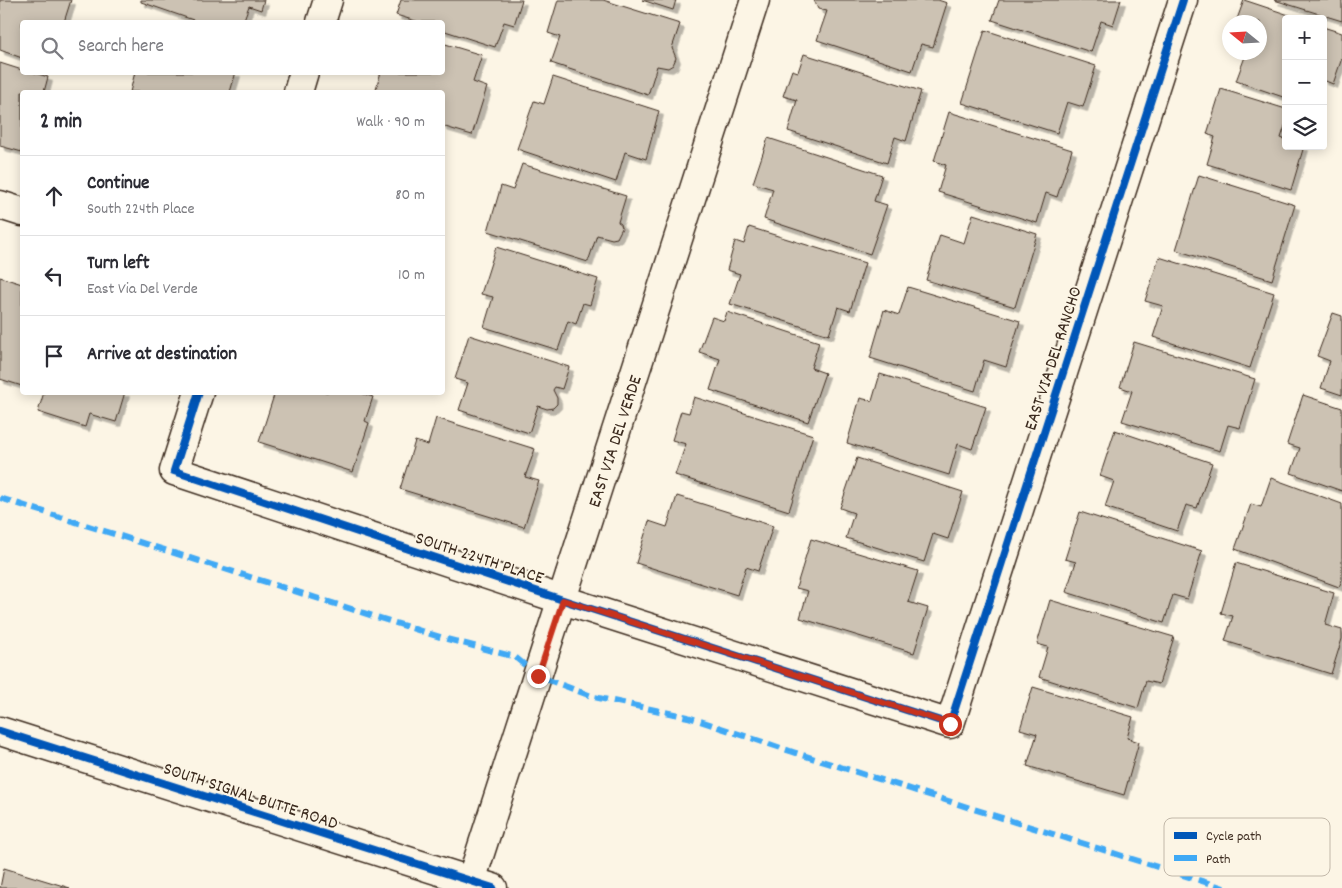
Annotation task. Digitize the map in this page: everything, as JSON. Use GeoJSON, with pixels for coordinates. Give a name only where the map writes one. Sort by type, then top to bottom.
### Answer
{"type":"FeatureCollection","features":[{"type":"Feature","properties":{"kind":"street"},"geometry":{"type":"LineString","coordinates":[[322,20],[328,0]]}},
{"type":"Feature","properties":{"kind":"street","name":"EAST VIA DEL VERDE"},"geometry":{"type":"LineString","coordinates":[[482,884],[563,600],[754,0]]}},
{"type":"Feature","properties":{"kind":"street","name":"EAST VIA DEL RANCHO"},"geometry":{"type":"LineString","coordinates":[[950,724],[1183,0]]}},
{"type":"Feature","properties":{"kind":"street"},"geometry":{"type":"LineString","coordinates":[[299,90],[303,75]]}},
{"type":"Feature","properties":{"kind":"street"},"geometry":{"type":"LineString","coordinates":[[0,204],[20,211]]}},
{"type":"Feature","properties":{"kind":"street","name":"SOUTH 224TH PLACE"},"geometry":{"type":"LineString","coordinates":[[199,395],[174,471],[563,600],[950,724]]}},
{"type":"Feature","properties":{"kind":"street","name":"SOUTH SIGNAL BUTTE ROAD"},"geometry":{"type":"LineString","coordinates":[[0,731],[482,884]]}},
{"type":"Feature","properties":{"kind":"building"},"geometry":{"type":"Polygon","coordinates":[[[0,0],[71,0],[65,20],[20,20],[20,57],[0,50],[0,0]]]}},
{"type":"Feature","properties":{"kind":"building"},"geometry":{"type":"Polygon","coordinates":[[[141,0],[264,0],[261,10],[249,6],[244,20],[193,20],[141,2],[141,0]]]}},
{"type":"Feature","properties":{"kind":"building"},"geometry":{"type":"Polygon","coordinates":[[[401,0],[522,0],[514,25],[504,22],[495,47],[445,31],[445,20],[412,20],[396,15],[401,0]]]}},
{"type":"Feature","properties":{"kind":"building"},"geometry":{"type":"Polygon","coordinates":[[[558,0],[603,0],[680,24],[672,48],[676,58],[673,65],[668,68],[657,66],[648,95],[551,63],[560,37],[548,33],[558,0]]]}},
{"type":"Feature","properties":{"kind":"building"},"geometry":{"type":"Polygon","coordinates":[[[642,0],[676,0],[673,10],[642,0]]]}},
{"type":"Feature","properties":{"kind":"building"},"geometry":{"type":"Polygon","coordinates":[[[814,0],[938,0],[947,3],[933,47],[921,44],[912,71],[817,40],[827,11],[818,9],[814,0]]]}},
{"type":"Feature","properties":{"kind":"building"},"geometry":{"type":"Polygon","coordinates":[[[999,0],[1121,0],[1113,25],[1101,21],[1091,52],[992,20],[999,0]]]}},
{"type":"Feature","properties":{"kind":"building"},"geometry":{"type":"Polygon","coordinates":[[[1244,0],[1289,15],[1282,15],[1282,97],[1236,81],[1244,60],[1267,60],[1267,15],[1239,15],[1244,0]]]}},
{"type":"Feature","properties":{"kind":"building"},"geometry":{"type":"Polygon","coordinates":[[[1274,0],[1342,0],[1342,21],[1274,0]]]}},
{"type":"Feature","properties":{"kind":"building"},"geometry":{"type":"Polygon","coordinates":[[[1327,28],[1342,33],[1342,58],[1333,84],[1327,82],[1327,28]]]}},
{"type":"Feature","properties":{"kind":"building"},"geometry":{"type":"Polygon","coordinates":[[[985,30],[1096,66],[1083,107],[1067,102],[1057,133],[962,103],[985,30]]]}},
{"type":"Feature","properties":{"kind":"building"},"geometry":{"type":"Polygon","coordinates":[[[445,44],[482,55],[473,82],[487,87],[472,135],[445,127],[445,90],[376,90],[380,75],[445,75],[445,44]]]}},
{"type":"Feature","properties":{"kind":"building"},"geometry":{"type":"Polygon","coordinates":[[[804,54],[921,91],[906,141],[895,137],[887,163],[788,131],[797,100],[783,96],[792,70],[798,72],[804,54]]]}},
{"type":"Feature","properties":{"kind":"building"},"geometry":{"type":"Polygon","coordinates":[[[0,63],[20,69],[20,75],[42,75],[48,77],[45,90],[20,90],[20,151],[0,146],[0,63]]]}},
{"type":"Feature","properties":{"kind":"building"},"geometry":{"type":"Polygon","coordinates":[[[134,75],[235,75],[231,90],[130,90],[134,75]]]}},
{"type":"Feature","properties":{"kind":"building"},"geometry":{"type":"Polygon","coordinates":[[[553,77],[659,111],[646,159],[625,152],[616,182],[517,149],[534,101],[544,104],[553,77]]]}},
{"type":"Feature","properties":{"kind":"building"},"geometry":{"type":"Polygon","coordinates":[[[1221,89],[1282,108],[1282,150],[1303,150],[1291,190],[1207,164],[1215,137],[1207,134],[1221,89]]]}},
{"type":"Feature","properties":{"kind":"building"},"geometry":{"type":"Polygon","coordinates":[[[949,112],[1072,150],[1057,197],[1046,193],[1037,223],[938,192],[946,165],[934,161],[949,112]]]}},
{"type":"Feature","properties":{"kind":"building"},"geometry":{"type":"Polygon","coordinates":[[[768,138],[882,175],[874,201],[887,205],[870,254],[764,219],[773,189],[753,183],[768,138]]]}},
{"type":"Feature","properties":{"kind":"building"},"geometry":{"type":"Polygon","coordinates":[[[522,164],[626,196],[618,222],[622,228],[617,238],[612,239],[597,235],[588,262],[488,231],[501,186],[513,190],[522,164]]]}},
{"type":"Feature","properties":{"kind":"building"},"geometry":{"type":"Polygon","coordinates":[[[1199,175],[1295,205],[1272,280],[1176,250],[1199,175]]]}},
{"type":"Feature","properties":{"kind":"building"},"geometry":{"type":"Polygon","coordinates":[[[973,214],[1037,234],[1015,307],[926,280],[940,235],[964,243],[973,214]]]}},
{"type":"Feature","properties":{"kind":"building"},"geometry":{"type":"Polygon","coordinates":[[[749,227],[865,263],[850,311],[838,307],[829,335],[730,304],[740,274],[727,270],[735,241],[744,244],[749,227]]]}},
{"type":"Feature","properties":{"kind":"building"},"geometry":{"type":"Polygon","coordinates":[[[496,247],[598,279],[590,305],[583,303],[576,324],[568,321],[558,350],[484,327],[493,297],[481,294],[496,247]]]}},
{"type":"Feature","properties":{"kind":"building"},"geometry":{"type":"Polygon","coordinates":[[[1159,257],[1274,293],[1250,368],[1153,337],[1163,306],[1145,301],[1159,257]]]}},
{"type":"Feature","properties":{"kind":"building"},"geometry":{"type":"Polygon","coordinates":[[[0,277],[20,283],[20,385],[0,379],[0,277]]]}},
{"type":"Feature","properties":{"kind":"building"},"geometry":{"type":"Polygon","coordinates":[[[908,287],[1020,321],[1006,367],[984,360],[975,391],[870,358],[884,310],[899,315],[908,287]]]}},
{"type":"Feature","properties":{"kind":"building"},"geometry":{"type":"Polygon","coordinates":[[[727,312],[819,342],[811,368],[825,373],[808,422],[710,390],[720,359],[699,352],[712,317],[724,321],[727,312]]]}},
{"type":"Feature","properties":{"kind":"building"},"geometry":{"type":"Polygon","coordinates":[[[1333,313],[1342,316],[1342,395],[1321,388],[1330,361],[1317,356],[1333,313]]]}},
{"type":"Feature","properties":{"kind":"building"},"geometry":{"type":"Polygon","coordinates":[[[469,335],[569,367],[562,389],[555,387],[553,390],[557,398],[557,404],[553,408],[547,409],[538,406],[529,433],[459,410],[468,383],[455,379],[469,335]]]}},
{"type":"Feature","properties":{"kind":"building"},"geometry":{"type":"Polygon","coordinates":[[[1134,342],[1255,379],[1240,428],[1228,425],[1220,451],[1122,421],[1132,391],[1120,387],[1134,342]]]}},
{"type":"Feature","properties":{"kind":"building"},"geometry":{"type":"Polygon","coordinates":[[[880,374],[986,407],[972,449],[958,444],[949,475],[847,443],[860,398],[872,401],[880,374]]]}},
{"type":"Feature","properties":{"kind":"building"},"geometry":{"type":"Polygon","coordinates":[[[43,395],[124,395],[116,422],[89,414],[85,427],[38,412],[43,395]]]}},
{"type":"Feature","properties":{"kind":"building"},"geometry":{"type":"Polygon","coordinates":[[[274,395],[367,395],[373,397],[365,421],[369,423],[353,472],[259,442],[274,395]]]}},
{"type":"Feature","properties":{"kind":"building"},"geometry":{"type":"Polygon","coordinates":[[[1303,395],[1342,408],[1342,491],[1291,473],[1300,448],[1287,444],[1303,395]]]}},
{"type":"Feature","properties":{"kind":"building"},"geometry":{"type":"Polygon","coordinates":[[[694,397],[813,435],[789,511],[675,475],[686,444],[672,440],[681,411],[689,413],[694,397]]]}},
{"type":"Feature","properties":{"kind":"building"},"geometry":{"type":"Polygon","coordinates":[[[436,418],[535,449],[525,477],[539,481],[524,527],[400,489],[415,441],[428,445],[436,418]]]}},
{"type":"Feature","properties":{"kind":"building"},"geometry":{"type":"Polygon","coordinates":[[[1115,430],[1212,463],[1197,508],[1186,505],[1177,531],[1105,507],[1114,481],[1100,476],[1115,430]]]}},
{"type":"Feature","properties":{"kind":"building"},"geometry":{"type":"Polygon","coordinates":[[[857,458],[963,492],[948,539],[933,534],[924,562],[846,538],[854,513],[840,508],[857,458]]]}},
{"type":"Feature","properties":{"kind":"building"},"geometry":{"type":"Polygon","coordinates":[[[1271,478],[1342,504],[1342,580],[1339,587],[1235,549],[1251,504],[1261,507],[1271,478]]]}},
{"type":"Feature","properties":{"kind":"building"},"geometry":{"type":"Polygon","coordinates":[[[677,496],[773,526],[758,571],[746,567],[737,595],[636,563],[649,521],[667,527],[677,496]]]}},
{"type":"Feature","properties":{"kind":"building"},"geometry":{"type":"Polygon","coordinates":[[[1080,512],[1202,551],[1187,599],[1173,595],[1164,623],[1066,592],[1076,562],[1065,559],[1080,512]]]}},
{"type":"Feature","properties":{"kind":"building"},"geometry":{"type":"Polygon","coordinates":[[[811,539],[918,571],[908,602],[928,608],[914,653],[800,618],[808,591],[796,588],[811,539]]]}},
{"type":"Feature","properties":{"kind":"building"},"geometry":{"type":"Polygon","coordinates":[[[1236,563],[1334,593],[1325,625],[1342,630],[1342,639],[1331,674],[1225,641],[1233,616],[1221,613],[1236,563]]]}},
{"type":"Feature","properties":{"kind":"building"},"geometry":{"type":"Polygon","coordinates":[[[1050,600],[1174,637],[1159,684],[1146,681],[1138,708],[1039,677],[1048,647],[1037,644],[1050,600]]]}},
{"type":"Feature","properties":{"kind":"building"},"geometry":{"type":"Polygon","coordinates":[[[1033,687],[1133,717],[1127,738],[1139,742],[1124,795],[1027,766],[1037,734],[1020,729],[1033,687]]]}},
{"type":"Feature","properties":{"kind":"building"},"geometry":{"type":"Polygon","coordinates":[[[4,868],[70,888],[0,888],[4,868]]]}},
{"type":"Feature","properties":{"kind":"marked path"},"geometry":{"type":"LineString","coordinates":[[0,498],[443,638],[515,657],[538,676],[594,697],[688,717],[1164,869]]}},
{"type":"Feature","properties":{"kind":"marked path"},"geometry":{"type":"LineString","coordinates":[[1186,876],[1224,888]]}},
{"type":"Feature","properties":{"kind":"cycle path"},"geometry":{"type":"LineString","coordinates":[[198,395],[174,471],[563,600],[950,724],[1183,0]]}},
{"type":"Feature","properties":{"kind":"cycle path"},"geometry":{"type":"LineString","coordinates":[[0,731],[493,888]]}},
{"type":"Feature","properties":{"kind":"route"},"geometry":{"type":"LineString","coordinates":[[538,676],[563,600],[950,724]]}}]}
